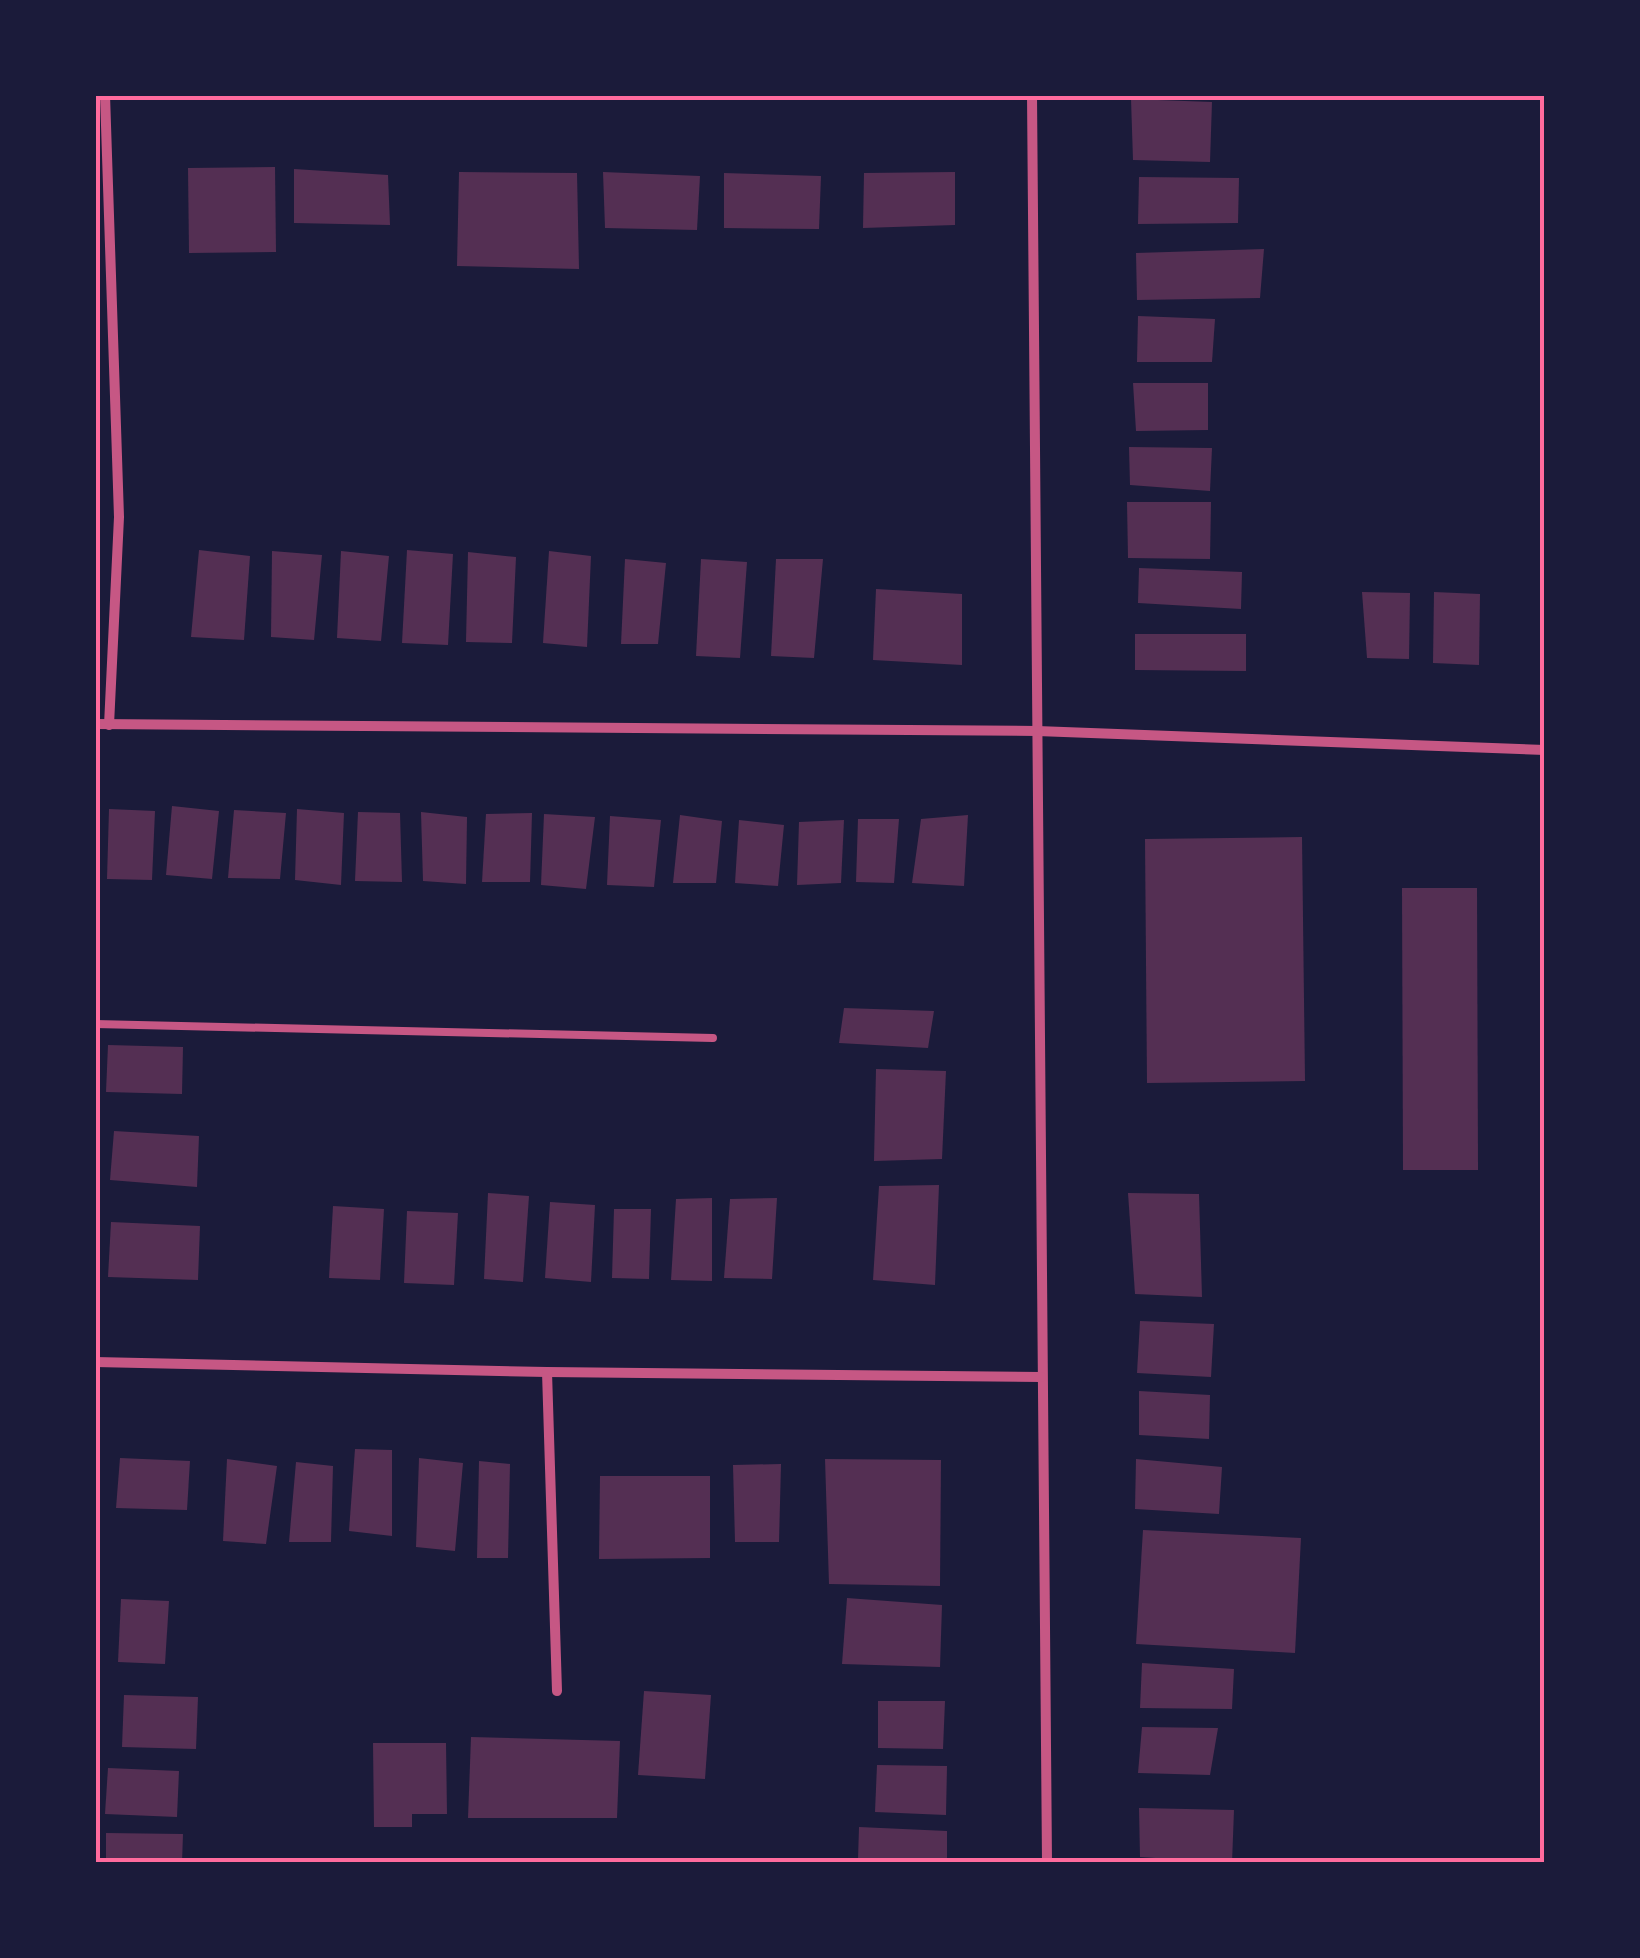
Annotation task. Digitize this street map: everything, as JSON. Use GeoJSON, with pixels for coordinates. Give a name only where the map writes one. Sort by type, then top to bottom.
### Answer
{"type":"FeatureCollection","features":[{"type":"Feature","properties":{"kind":"street"},"geometry":{"type":"LineString","coordinates":[[105,95],[119,518],[109,724]]}},
{"type":"Feature","properties":{"kind":"street"},"geometry":{"type":"LineString","coordinates":[[1032,95],[1047,1863]]}},
{"type":"Feature","properties":{"kind":"street"},"geometry":{"type":"LineString","coordinates":[[95,724],[1037,731],[1545,750]]}},
{"type":"Feature","properties":{"kind":"street"},"geometry":{"type":"LineString","coordinates":[[95,1362],[1041,1377]]}},
{"type":"Feature","properties":{"kind":"street"},"geometry":{"type":"LineString","coordinates":[[546,1372],[557,1692]]}},
{"type":"Feature","properties":{"kind":"lane"},"geometry":{"type":"LineString","coordinates":[[95,1024],[713,1038]]}},
{"type":"Feature","properties":{"kind":"building"},"geometry":{"type":"Polygon","coordinates":[[[1131,99],[1212,102],[1210,162],[1133,160],[1131,99]]]}},
{"type":"Feature","properties":{"kind":"building"},"geometry":{"type":"Polygon","coordinates":[[[275,167],[276,252],[189,253],[188,168],[275,167]]]}},
{"type":"Feature","properties":{"kind":"building"},"geometry":{"type":"Polygon","coordinates":[[[294,169],[388,175],[390,225],[294,223],[294,169]]]}},
{"type":"Feature","properties":{"kind":"building"},"geometry":{"type":"Polygon","coordinates":[[[459,172],[577,173],[579,269],[457,266],[459,172]]]}},
{"type":"Feature","properties":{"kind":"building"},"geometry":{"type":"Polygon","coordinates":[[[603,172],[700,176],[697,230],[605,228],[603,172]]]}},
{"type":"Feature","properties":{"kind":"building"},"geometry":{"type":"Polygon","coordinates":[[[955,172],[955,225],[863,228],[864,173],[955,172]]]}},
{"type":"Feature","properties":{"kind":"building"},"geometry":{"type":"Polygon","coordinates":[[[724,173],[821,176],[819,229],[724,228],[724,173]]]}},
{"type":"Feature","properties":{"kind":"building"},"geometry":{"type":"Polygon","coordinates":[[[1139,177],[1239,178],[1238,223],[1138,224],[1139,177]]]}},
{"type":"Feature","properties":{"kind":"building"},"geometry":{"type":"Polygon","coordinates":[[[1264,249],[1260,298],[1137,300],[1136,253],[1264,249]]]}},
{"type":"Feature","properties":{"kind":"building"},"geometry":{"type":"Polygon","coordinates":[[[1138,316],[1215,319],[1212,362],[1137,362],[1138,316]]]}},
{"type":"Feature","properties":{"kind":"building"},"geometry":{"type":"Polygon","coordinates":[[[1133,383],[1208,383],[1208,430],[1136,431],[1133,383]]]}},
{"type":"Feature","properties":{"kind":"building"},"geometry":{"type":"Polygon","coordinates":[[[1129,447],[1212,448],[1210,491],[1130,485],[1129,447]]]}},
{"type":"Feature","properties":{"kind":"building"},"geometry":{"type":"Polygon","coordinates":[[[1127,502],[1211,502],[1210,559],[1128,558],[1127,502]]]}},
{"type":"Feature","properties":{"kind":"building"},"geometry":{"type":"Polygon","coordinates":[[[199,550],[250,556],[244,640],[191,637],[199,550]]]}},
{"type":"Feature","properties":{"kind":"building"},"geometry":{"type":"Polygon","coordinates":[[[407,550],[453,554],[448,645],[402,643],[407,550]]]}},
{"type":"Feature","properties":{"kind":"building"},"geometry":{"type":"Polygon","coordinates":[[[272,551],[322,555],[314,640],[271,637],[272,551]]]}},
{"type":"Feature","properties":{"kind":"building"},"geometry":{"type":"Polygon","coordinates":[[[341,551],[389,556],[381,641],[337,638],[341,551]]]}},
{"type":"Feature","properties":{"kind":"building"},"geometry":{"type":"Polygon","coordinates":[[[549,551],[591,556],[587,647],[543,643],[549,551]]]}},
{"type":"Feature","properties":{"kind":"building"},"geometry":{"type":"Polygon","coordinates":[[[468,552],[516,557],[512,643],[466,642],[468,552]]]}},
{"type":"Feature","properties":{"kind":"building"},"geometry":{"type":"Polygon","coordinates":[[[625,559],[666,563],[658,644],[621,644],[625,559]]]}},
{"type":"Feature","properties":{"kind":"building"},"geometry":{"type":"Polygon","coordinates":[[[701,559],[747,562],[740,658],[696,656],[701,559]]]}},
{"type":"Feature","properties":{"kind":"building"},"geometry":{"type":"Polygon","coordinates":[[[776,559],[823,559],[814,658],[771,656],[776,559]]]}},
{"type":"Feature","properties":{"kind":"building"},"geometry":{"type":"Polygon","coordinates":[[[1139,568],[1242,572],[1241,609],[1138,603],[1139,568]]]}},
{"type":"Feature","properties":{"kind":"building"},"geometry":{"type":"Polygon","coordinates":[[[876,589],[962,594],[962,665],[873,660],[876,589]]]}},
{"type":"Feature","properties":{"kind":"building"},"geometry":{"type":"Polygon","coordinates":[[[1362,592],[1410,593],[1409,659],[1367,658],[1362,592]]]}},
{"type":"Feature","properties":{"kind":"building"},"geometry":{"type":"Polygon","coordinates":[[[1434,592],[1480,594],[1479,665],[1433,663],[1434,592]]]}},
{"type":"Feature","properties":{"kind":"building"},"geometry":{"type":"Polygon","coordinates":[[[1135,634],[1246,634],[1246,671],[1135,670],[1135,634]]]}},
{"type":"Feature","properties":{"kind":"building"},"geometry":{"type":"Polygon","coordinates":[[[172,806],[219,811],[212,879],[166,875],[172,806]]]}},
{"type":"Feature","properties":{"kind":"building"},"geometry":{"type":"Polygon","coordinates":[[[109,809],[155,811],[152,880],[107,879],[109,809]]]}},
{"type":"Feature","properties":{"kind":"building"},"geometry":{"type":"Polygon","coordinates":[[[297,809],[344,813],[341,885],[295,880],[297,809]]]}},
{"type":"Feature","properties":{"kind":"building"},"geometry":{"type":"Polygon","coordinates":[[[234,810],[286,813],[280,879],[228,878],[234,810]]]}},
{"type":"Feature","properties":{"kind":"building"},"geometry":{"type":"Polygon","coordinates":[[[358,812],[400,813],[402,882],[355,881],[358,812]]]}},
{"type":"Feature","properties":{"kind":"building"},"geometry":{"type":"Polygon","coordinates":[[[421,812],[467,817],[466,884],[423,881],[421,812]]]}},
{"type":"Feature","properties":{"kind":"building"},"geometry":{"type":"Polygon","coordinates":[[[532,813],[530,882],[482,882],[486,814],[532,813]]]}},
{"type":"Feature","properties":{"kind":"building"},"geometry":{"type":"Polygon","coordinates":[[[544,814],[595,817],[586,889],[541,885],[544,814]]]}},
{"type":"Feature","properties":{"kind":"building"},"geometry":{"type":"Polygon","coordinates":[[[680,815],[722,821],[716,883],[673,883],[680,815]]]}},
{"type":"Feature","properties":{"kind":"building"},"geometry":{"type":"Polygon","coordinates":[[[968,815],[964,886],[912,883],[921,819],[968,815]]]}},
{"type":"Feature","properties":{"kind":"building"},"geometry":{"type":"Polygon","coordinates":[[[610,816],[661,820],[654,887],[607,885],[610,816]]]}},
{"type":"Feature","properties":{"kind":"building"},"geometry":{"type":"Polygon","coordinates":[[[858,819],[899,819],[894,883],[856,882],[858,819]]]}},
{"type":"Feature","properties":{"kind":"building"},"geometry":{"type":"Polygon","coordinates":[[[739,820],[784,825],[778,886],[735,883],[739,820]]]}},
{"type":"Feature","properties":{"kind":"building"},"geometry":{"type":"Polygon","coordinates":[[[844,820],[841,883],[797,885],[799,822],[844,820]]]}},
{"type":"Feature","properties":{"kind":"building"},"geometry":{"type":"Polygon","coordinates":[[[1302,837],[1305,1081],[1147,1083],[1145,839],[1302,837]]]}},
{"type":"Feature","properties":{"kind":"building"},"geometry":{"type":"Polygon","coordinates":[[[1402,888],[1477,888],[1478,1170],[1403,1170],[1402,888]]]}},
{"type":"Feature","properties":{"kind":"building"},"geometry":{"type":"Polygon","coordinates":[[[844,1008],[934,1011],[928,1048],[839,1043],[844,1008]]]}},
{"type":"Feature","properties":{"kind":"building"},"geometry":{"type":"Polygon","coordinates":[[[108,1045],[183,1047],[182,1094],[106,1092],[108,1045]]]}},
{"type":"Feature","properties":{"kind":"building"},"geometry":{"type":"Polygon","coordinates":[[[876,1069],[946,1071],[942,1159],[874,1161],[876,1069]]]}},
{"type":"Feature","properties":{"kind":"building"},"geometry":{"type":"Polygon","coordinates":[[[114,1131],[199,1136],[197,1187],[110,1180],[114,1131]]]}},
{"type":"Feature","properties":{"kind":"building"},"geometry":{"type":"Polygon","coordinates":[[[939,1185],[935,1285],[873,1280],[879,1186],[939,1185]]]}},
{"type":"Feature","properties":{"kind":"building"},"geometry":{"type":"Polygon","coordinates":[[[488,1193],[529,1196],[523,1282],[484,1279],[488,1193]]]}},
{"type":"Feature","properties":{"kind":"building"},"geometry":{"type":"Polygon","coordinates":[[[1128,1193],[1199,1194],[1202,1297],[1135,1294],[1128,1193]]]}},
{"type":"Feature","properties":{"kind":"building"},"geometry":{"type":"Polygon","coordinates":[[[712,1198],[712,1281],[671,1280],[676,1199],[712,1198]]]}},
{"type":"Feature","properties":{"kind":"building"},"geometry":{"type":"Polygon","coordinates":[[[777,1198],[772,1279],[724,1278],[730,1199],[777,1198]]]}},
{"type":"Feature","properties":{"kind":"building"},"geometry":{"type":"Polygon","coordinates":[[[550,1202],[595,1205],[591,1282],[545,1278],[550,1202]]]}},
{"type":"Feature","properties":{"kind":"building"},"geometry":{"type":"Polygon","coordinates":[[[333,1206],[384,1209],[380,1280],[329,1278],[333,1206]]]}},
{"type":"Feature","properties":{"kind":"building"},"geometry":{"type":"Polygon","coordinates":[[[614,1209],[651,1209],[649,1279],[612,1278],[614,1209]]]}},
{"type":"Feature","properties":{"kind":"building"},"geometry":{"type":"Polygon","coordinates":[[[407,1211],[458,1213],[454,1285],[404,1283],[407,1211]]]}},
{"type":"Feature","properties":{"kind":"building"},"geometry":{"type":"Polygon","coordinates":[[[111,1222],[200,1226],[198,1280],[108,1277],[111,1222]]]}},
{"type":"Feature","properties":{"kind":"building"},"geometry":{"type":"Polygon","coordinates":[[[1140,1321],[1214,1324],[1211,1377],[1137,1373],[1140,1321]]]}},
{"type":"Feature","properties":{"kind":"building"},"geometry":{"type":"Polygon","coordinates":[[[1139,1391],[1210,1395],[1209,1439],[1139,1435],[1139,1391]]]}},
{"type":"Feature","properties":{"kind":"building"},"geometry":{"type":"Polygon","coordinates":[[[355,1449],[392,1450],[392,1536],[349,1531],[355,1449]]]}},
{"type":"Feature","properties":{"kind":"building"},"geometry":{"type":"Polygon","coordinates":[[[120,1458],[190,1461],[187,1510],[116,1508],[120,1458]]]}},
{"type":"Feature","properties":{"kind":"building"},"geometry":{"type":"Polygon","coordinates":[[[419,1458],[463,1463],[455,1551],[416,1547],[419,1458]]]}},
{"type":"Feature","properties":{"kind":"building"},"geometry":{"type":"Polygon","coordinates":[[[227,1459],[277,1466],[266,1544],[223,1541],[227,1459]]]}},
{"type":"Feature","properties":{"kind":"building"},"geometry":{"type":"Polygon","coordinates":[[[825,1459],[941,1460],[940,1586],[829,1584],[825,1459]]]}},
{"type":"Feature","properties":{"kind":"building"},"geometry":{"type":"Polygon","coordinates":[[[1136,1459],[1222,1467],[1219,1514],[1135,1509],[1136,1459]]]}},
{"type":"Feature","properties":{"kind":"building"},"geometry":{"type":"Polygon","coordinates":[[[479,1461],[510,1464],[508,1558],[477,1558],[479,1461]]]}},
{"type":"Feature","properties":{"kind":"building"},"geometry":{"type":"Polygon","coordinates":[[[296,1462],[333,1466],[331,1542],[289,1542],[296,1462]]]}},
{"type":"Feature","properties":{"kind":"building"},"geometry":{"type":"Polygon","coordinates":[[[781,1464],[779,1542],[735,1542],[733,1465],[781,1464]]]}},
{"type":"Feature","properties":{"kind":"building"},"geometry":{"type":"Polygon","coordinates":[[[600,1476],[710,1476],[710,1558],[599,1559],[600,1476]]]}},
{"type":"Feature","properties":{"kind":"building"},"geometry":{"type":"Polygon","coordinates":[[[1143,1530],[1301,1538],[1295,1653],[1136,1644],[1143,1530]]]}},
{"type":"Feature","properties":{"kind":"building"},"geometry":{"type":"Polygon","coordinates":[[[847,1598],[942,1605],[940,1667],[842,1664],[847,1598]]]}},
{"type":"Feature","properties":{"kind":"building"},"geometry":{"type":"Polygon","coordinates":[[[121,1599],[169,1601],[165,1664],[118,1662],[121,1599]]]}},
{"type":"Feature","properties":{"kind":"building"},"geometry":{"type":"Polygon","coordinates":[[[1142,1663],[1234,1669],[1232,1709],[1140,1708],[1142,1663]]]}},
{"type":"Feature","properties":{"kind":"building"},"geometry":{"type":"Polygon","coordinates":[[[644,1691],[711,1695],[705,1779],[638,1775],[644,1691]]]}},
{"type":"Feature","properties":{"kind":"building"},"geometry":{"type":"Polygon","coordinates":[[[124,1695],[198,1697],[196,1749],[122,1747],[124,1695]]]}},
{"type":"Feature","properties":{"kind":"building"},"geometry":{"type":"Polygon","coordinates":[[[878,1701],[945,1701],[943,1749],[878,1748],[878,1701]]]}},
{"type":"Feature","properties":{"kind":"building"},"geometry":{"type":"Polygon","coordinates":[[[1142,1727],[1218,1728],[1210,1775],[1138,1773],[1142,1727]]]}},
{"type":"Feature","properties":{"kind":"building"},"geometry":{"type":"Polygon","coordinates":[[[471,1737],[620,1741],[617,1818],[468,1818],[471,1737]]]}},
{"type":"Feature","properties":{"kind":"building"},"geometry":{"type":"Polygon","coordinates":[[[373,1743],[446,1743],[447,1814],[412,1814],[412,1827],[374,1827],[373,1743]]]}},
{"type":"Feature","properties":{"kind":"building"},"geometry":{"type":"Polygon","coordinates":[[[877,1765],[947,1766],[946,1815],[875,1812],[877,1765]]]}},
{"type":"Feature","properties":{"kind":"building"},"geometry":{"type":"Polygon","coordinates":[[[108,1768],[179,1771],[177,1817],[105,1814],[108,1768]]]}},
{"type":"Feature","properties":{"kind":"building"},"geometry":{"type":"Polygon","coordinates":[[[1139,1808],[1234,1810],[1232,1863],[1140,1857],[1139,1808]]]}},
{"type":"Feature","properties":{"kind":"building"},"geometry":{"type":"Polygon","coordinates":[[[859,1827],[947,1831],[947,1859],[858,1859],[859,1827]]]}},
{"type":"Feature","properties":{"kind":"building"},"geometry":{"type":"Polygon","coordinates":[[[106,1833],[183,1834],[182,1863],[106,1863],[106,1833]]]}}]}
